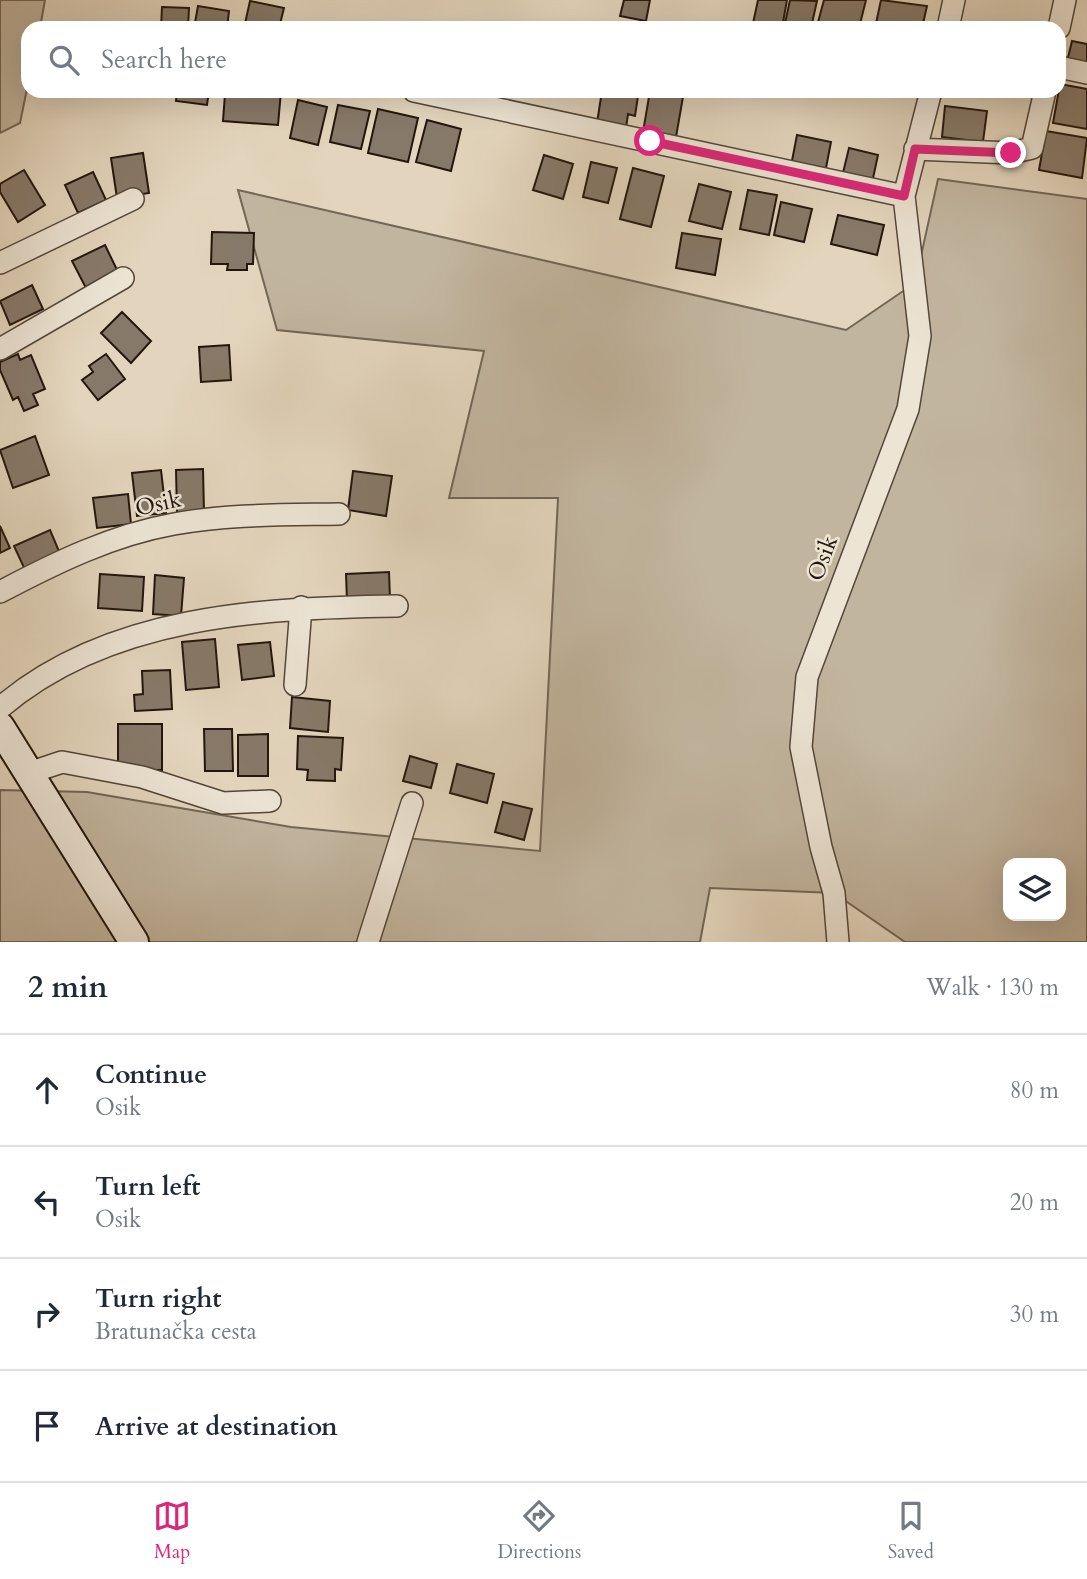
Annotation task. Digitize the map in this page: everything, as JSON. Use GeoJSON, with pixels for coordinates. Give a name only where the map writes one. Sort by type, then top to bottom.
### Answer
{"type":"FeatureCollection","features":[{"type":"Feature","properties":{"kind":"main road"},"geometry":{"type":"LineString","coordinates":[[0,727],[134,942]]}},
{"type":"Feature","properties":{"kind":"street"},"geometry":{"type":"LineString","coordinates":[[950,21],[954,0]]}},
{"type":"Feature","properties":{"kind":"street"},"geometry":{"type":"LineString","coordinates":[[1060,21],[1065,0]]}},
{"type":"Feature","properties":{"kind":"street"},"geometry":{"type":"LineString","coordinates":[[1066,68],[1087,73]]}},
{"type":"Feature","properties":{"kind":"street"},"geometry":{"type":"LineString","coordinates":[[447,98],[904,196]]}},
{"type":"Feature","properties":{"kind":"street","name":"Osik"},"geometry":{"type":"LineString","coordinates":[[838,942],[834,893],[821,847],[801,747],[807,677],[908,409],[920,336],[904,196],[929,98]]}},
{"type":"Feature","properties":{"kind":"street"},"geometry":{"type":"LineString","coordinates":[[915,149],[1011,153],[1032,148],[1043,98]]}},
{"type":"Feature","properties":{"kind":"street"},"geometry":{"type":"LineString","coordinates":[[0,263],[133,199]]}},
{"type":"Feature","properties":{"kind":"street"},"geometry":{"type":"LineString","coordinates":[[0,349],[123,278]]}},
{"type":"Feature","properties":{"kind":"street","name":"Osik"},"geometry":{"type":"LineString","coordinates":[[0,592],[103,543],[173,524],[242,516],[340,514]]}},
{"type":"Feature","properties":{"kind":"street"},"geometry":{"type":"LineString","coordinates":[[0,708],[13,697],[84,655],[166,626],[301,607],[397,606]]}},
{"type":"Feature","properties":{"kind":"street"},"geometry":{"type":"LineString","coordinates":[[295,685],[301,607]]}},
{"type":"Feature","properties":{"kind":"street"},"geometry":{"type":"LineString","coordinates":[[29,773],[62,762],[142,777],[223,803],[270,801]]}},
{"type":"Feature","properties":{"kind":"street"},"geometry":{"type":"LineString","coordinates":[[368,942],[412,803]]}},
{"type":"Feature","properties":{"kind":"shaded area"},"geometry":{"type":"Polygon","coordinates":[[[0,0],[45,0],[41,21],[21,21],[21,98],[25,98],[20,123],[0,133],[0,0]]]}},
{"type":"Feature","properties":{"kind":"shaded area"},"geometry":{"type":"Polygon","coordinates":[[[938,179],[1087,199],[1087,942],[905,942],[834,893],[710,888],[700,942],[0,942],[0,790],[87,792],[291,827],[540,851],[558,498],[449,498],[484,351],[277,330],[238,190],[846,330],[915,283],[938,179]]]}},
{"type":"Feature","properties":{"kind":"building"},"geometry":{"type":"Polygon","coordinates":[[[624,0],[650,0],[646,21],[620,16],[624,0]]]}},
{"type":"Feature","properties":{"kind":"building"},"geometry":{"type":"Polygon","coordinates":[[[758,0],[787,0],[783,21],[754,21],[758,0]]]}},
{"type":"Feature","properties":{"kind":"building"},"geometry":{"type":"Polygon","coordinates":[[[790,0],[817,1],[813,21],[786,21],[790,0]]]}},
{"type":"Feature","properties":{"kind":"building"},"geometry":{"type":"Polygon","coordinates":[[[824,0],[866,0],[861,21],[818,21],[824,0]]]}},
{"type":"Feature","properties":{"kind":"building"},"geometry":{"type":"Polygon","coordinates":[[[881,0],[927,6],[924,21],[876,21],[881,0]]]}},
{"type":"Feature","properties":{"kind":"building"},"geometry":{"type":"Polygon","coordinates":[[[250,1],[284,8],[281,21],[246,21],[250,1]]]}},
{"type":"Feature","properties":{"kind":"building"},"geometry":{"type":"Polygon","coordinates":[[[198,6],[229,11],[228,21],[195,21],[198,6]]]}},
{"type":"Feature","properties":{"kind":"building"},"geometry":{"type":"Polygon","coordinates":[[[162,7],[189,8],[188,21],[161,21],[162,7]]]}},
{"type":"Feature","properties":{"kind":"building"},"geometry":{"type":"Polygon","coordinates":[[[1072,41],[1087,44],[1087,71],[1066,66],[1072,41]]]}},
{"type":"Feature","properties":{"kind":"building"},"geometry":{"type":"Polygon","coordinates":[[[1066,85],[1087,89],[1087,129],[1053,123],[1057,98],[1066,98],[1066,85]]]}},
{"type":"Feature","properties":{"kind":"building"},"geometry":{"type":"Polygon","coordinates":[[[176,98],[208,98],[207,105],[176,101],[176,98]]]}},
{"type":"Feature","properties":{"kind":"building"},"geometry":{"type":"Polygon","coordinates":[[[225,98],[280,98],[278,125],[223,121],[225,98]]]}},
{"type":"Feature","properties":{"kind":"building"},"geometry":{"type":"Polygon","coordinates":[[[601,98],[638,98],[635,116],[628,114],[626,128],[597,123],[601,98]]]}},
{"type":"Feature","properties":{"kind":"building"},"geometry":{"type":"Polygon","coordinates":[[[649,98],[683,98],[676,137],[643,132],[649,98]]]}},
{"type":"Feature","properties":{"kind":"building"},"geometry":{"type":"Polygon","coordinates":[[[298,100],[327,107],[318,145],[290,138],[298,100]]]}},
{"type":"Feature","properties":{"kind":"building"},"geometry":{"type":"Polygon","coordinates":[[[338,105],[370,111],[361,149],[330,142],[338,105]]]}},
{"type":"Feature","properties":{"kind":"building"},"geometry":{"type":"Polygon","coordinates":[[[945,106],[987,111],[983,142],[942,137],[945,106]]]}},
{"type":"Feature","properties":{"kind":"building"},"geometry":{"type":"Polygon","coordinates":[[[378,109],[418,118],[408,162],[368,153],[378,109]]]}},
{"type":"Feature","properties":{"kind":"building"},"geometry":{"type":"Polygon","coordinates":[[[427,120],[461,129],[451,171],[416,162],[427,120]]]}},
{"type":"Feature","properties":{"kind":"building"},"geometry":{"type":"Polygon","coordinates":[[[1046,131],[1087,138],[1082,178],[1039,170],[1046,131]]]}},
{"type":"Feature","properties":{"kind":"building"},"geometry":{"type":"Polygon","coordinates":[[[797,135],[831,142],[825,173],[791,166],[797,135]]]}},
{"type":"Feature","properties":{"kind":"building"},"geometry":{"type":"Polygon","coordinates":[[[849,148],[878,155],[872,183],[842,177],[849,148]]]}},
{"type":"Feature","properties":{"kind":"building"},"geometry":{"type":"Polygon","coordinates":[[[143,153],[149,193],[117,198],[111,158],[143,153]]]}},
{"type":"Feature","properties":{"kind":"building"},"geometry":{"type":"Polygon","coordinates":[[[544,155],[573,164],[563,199],[533,190],[544,155]]]}},
{"type":"Feature","properties":{"kind":"building"},"geometry":{"type":"Polygon","coordinates":[[[591,162],[617,168],[608,203],[583,197],[591,162]]]}},
{"type":"Feature","properties":{"kind":"building"},"geometry":{"type":"Polygon","coordinates":[[[633,168],[664,176],[651,227],[620,219],[633,168]]]}},
{"type":"Feature","properties":{"kind":"building"},"geometry":{"type":"Polygon","coordinates":[[[24,170],[45,205],[18,222],[0,192],[0,184],[24,170]]]}},
{"type":"Feature","properties":{"kind":"building"},"geometry":{"type":"Polygon","coordinates":[[[93,172],[106,200],[78,213],[65,185],[93,172]]]}},
{"type":"Feature","properties":{"kind":"building"},"geometry":{"type":"Polygon","coordinates":[[[699,184],[731,192],[722,229],[689,221],[699,184]]]}},
{"type":"Feature","properties":{"kind":"building"},"geometry":{"type":"Polygon","coordinates":[[[748,190],[777,195],[769,235],[740,229],[748,190]]]}},
{"type":"Feature","properties":{"kind":"building"},"geometry":{"type":"Polygon","coordinates":[[[781,202],[812,209],[804,242],[774,235],[781,202]]]}},
{"type":"Feature","properties":{"kind":"building"},"geometry":{"type":"Polygon","coordinates":[[[838,215],[884,225],[877,255],[831,244],[838,215]]]}},
{"type":"Feature","properties":{"kind":"building"},"geometry":{"type":"Polygon","coordinates":[[[212,232],[254,233],[253,264],[247,264],[247,270],[227,270],[228,264],[211,264],[212,232]]]}},
{"type":"Feature","properties":{"kind":"building"},"geometry":{"type":"Polygon","coordinates":[[[682,233],[721,239],[715,275],[676,268],[682,233]]]}},
{"type":"Feature","properties":{"kind":"building"},"geometry":{"type":"Polygon","coordinates":[[[105,245],[119,274],[87,290],[72,261],[105,245]]]}},
{"type":"Feature","properties":{"kind":"building"},"geometry":{"type":"Polygon","coordinates":[[[32,285],[43,309],[10,325],[0,301],[32,285]]]}},
{"type":"Feature","properties":{"kind":"building"},"geometry":{"type":"Polygon","coordinates":[[[122,312],[151,341],[131,363],[101,333],[122,312]]]}},
{"type":"Feature","properties":{"kind":"building"},"geometry":{"type":"Polygon","coordinates":[[[229,345],[231,380],[201,382],[199,347],[229,345]]]}},
{"type":"Feature","properties":{"kind":"building"},"geometry":{"type":"Polygon","coordinates":[[[18,354],[20,360],[31,355],[45,389],[33,394],[38,405],[24,411],[18,397],[13,400],[0,370],[0,362],[18,354]]]}},
{"type":"Feature","properties":{"kind":"building"},"geometry":{"type":"Polygon","coordinates":[[[106,354],[125,379],[98,400],[82,380],[93,372],[89,366],[106,354]]]}},
{"type":"Feature","properties":{"kind":"building"},"geometry":{"type":"Polygon","coordinates":[[[35,436],[49,475],[13,488],[0,450],[35,436]]]}},
{"type":"Feature","properties":{"kind":"building"},"geometry":{"type":"Polygon","coordinates":[[[203,469],[204,512],[177,513],[176,470],[203,469]]]}},
{"type":"Feature","properties":{"kind":"building"},"geometry":{"type":"Polygon","coordinates":[[[161,470],[166,513],[137,516],[132,473],[161,470]]]}},
{"type":"Feature","properties":{"kind":"building"},"geometry":{"type":"Polygon","coordinates":[[[353,471],[392,476],[386,516],[348,510],[353,471]]]}},
{"type":"Feature","properties":{"kind":"building"},"geometry":{"type":"Polygon","coordinates":[[[128,494],[131,524],[97,528],[93,498],[128,494]]]}},
{"type":"Feature","properties":{"kind":"building"},"geometry":{"type":"Polygon","coordinates":[[[0,526],[10,548],[0,553],[0,526]]]}},
{"type":"Feature","properties":{"kind":"building"},"geometry":{"type":"Polygon","coordinates":[[[50,530],[61,556],[26,572],[14,546],[50,530]]]}},
{"type":"Feature","properties":{"kind":"building"},"geometry":{"type":"Polygon","coordinates":[[[389,572],[390,599],[347,601],[346,574],[389,572]]]}},
{"type":"Feature","properties":{"kind":"building"},"geometry":{"type":"Polygon","coordinates":[[[100,574],[144,577],[142,611],[98,608],[100,574]]]}},
{"type":"Feature","properties":{"kind":"building"},"geometry":{"type":"Polygon","coordinates":[[[155,575],[184,578],[181,616],[153,614],[155,575]]]}},
{"type":"Feature","properties":{"kind":"building"},"geometry":{"type":"Polygon","coordinates":[[[215,639],[219,687],[186,690],[182,642],[215,639]]]}},
{"type":"Feature","properties":{"kind":"building"},"geometry":{"type":"Polygon","coordinates":[[[270,642],[274,676],[242,680],[238,645],[270,642]]]}},
{"type":"Feature","properties":{"kind":"building"},"geometry":{"type":"Polygon","coordinates":[[[170,670],[172,709],[135,711],[134,695],[143,694],[142,671],[170,670]]]}},
{"type":"Feature","properties":{"kind":"building"},"geometry":{"type":"Polygon","coordinates":[[[292,697],[330,701],[328,732],[290,728],[292,697]]]}},
{"type":"Feature","properties":{"kind":"building"},"geometry":{"type":"Polygon","coordinates":[[[118,724],[162,724],[162,770],[118,770],[118,724]]]}},
{"type":"Feature","properties":{"kind":"building"},"geometry":{"type":"Polygon","coordinates":[[[204,729],[232,729],[233,771],[205,771],[204,729]]]}},
{"type":"Feature","properties":{"kind":"building"},"geometry":{"type":"Polygon","coordinates":[[[268,734],[268,776],[238,776],[238,735],[268,734]]]}},
{"type":"Feature","properties":{"kind":"building"},"geometry":{"type":"Polygon","coordinates":[[[298,736],[343,738],[341,770],[335,769],[335,781],[307,780],[308,770],[297,769],[298,736]]]}},
{"type":"Feature","properties":{"kind":"building"},"geometry":{"type":"Polygon","coordinates":[[[410,756],[437,764],[431,788],[403,781],[410,756]]]}},
{"type":"Feature","properties":{"kind":"building"},"geometry":{"type":"Polygon","coordinates":[[[457,764],[494,774],[487,803],[450,793],[457,764]]]}},
{"type":"Feature","properties":{"kind":"building"},"geometry":{"type":"Polygon","coordinates":[[[503,802],[532,809],[524,840],[495,832],[503,802]]]}},
{"type":"Feature","properties":{"kind":"route"},"geometry":{"type":"LineString","coordinates":[[650,141],[904,196],[915,149],[1011,153]]}}]}
